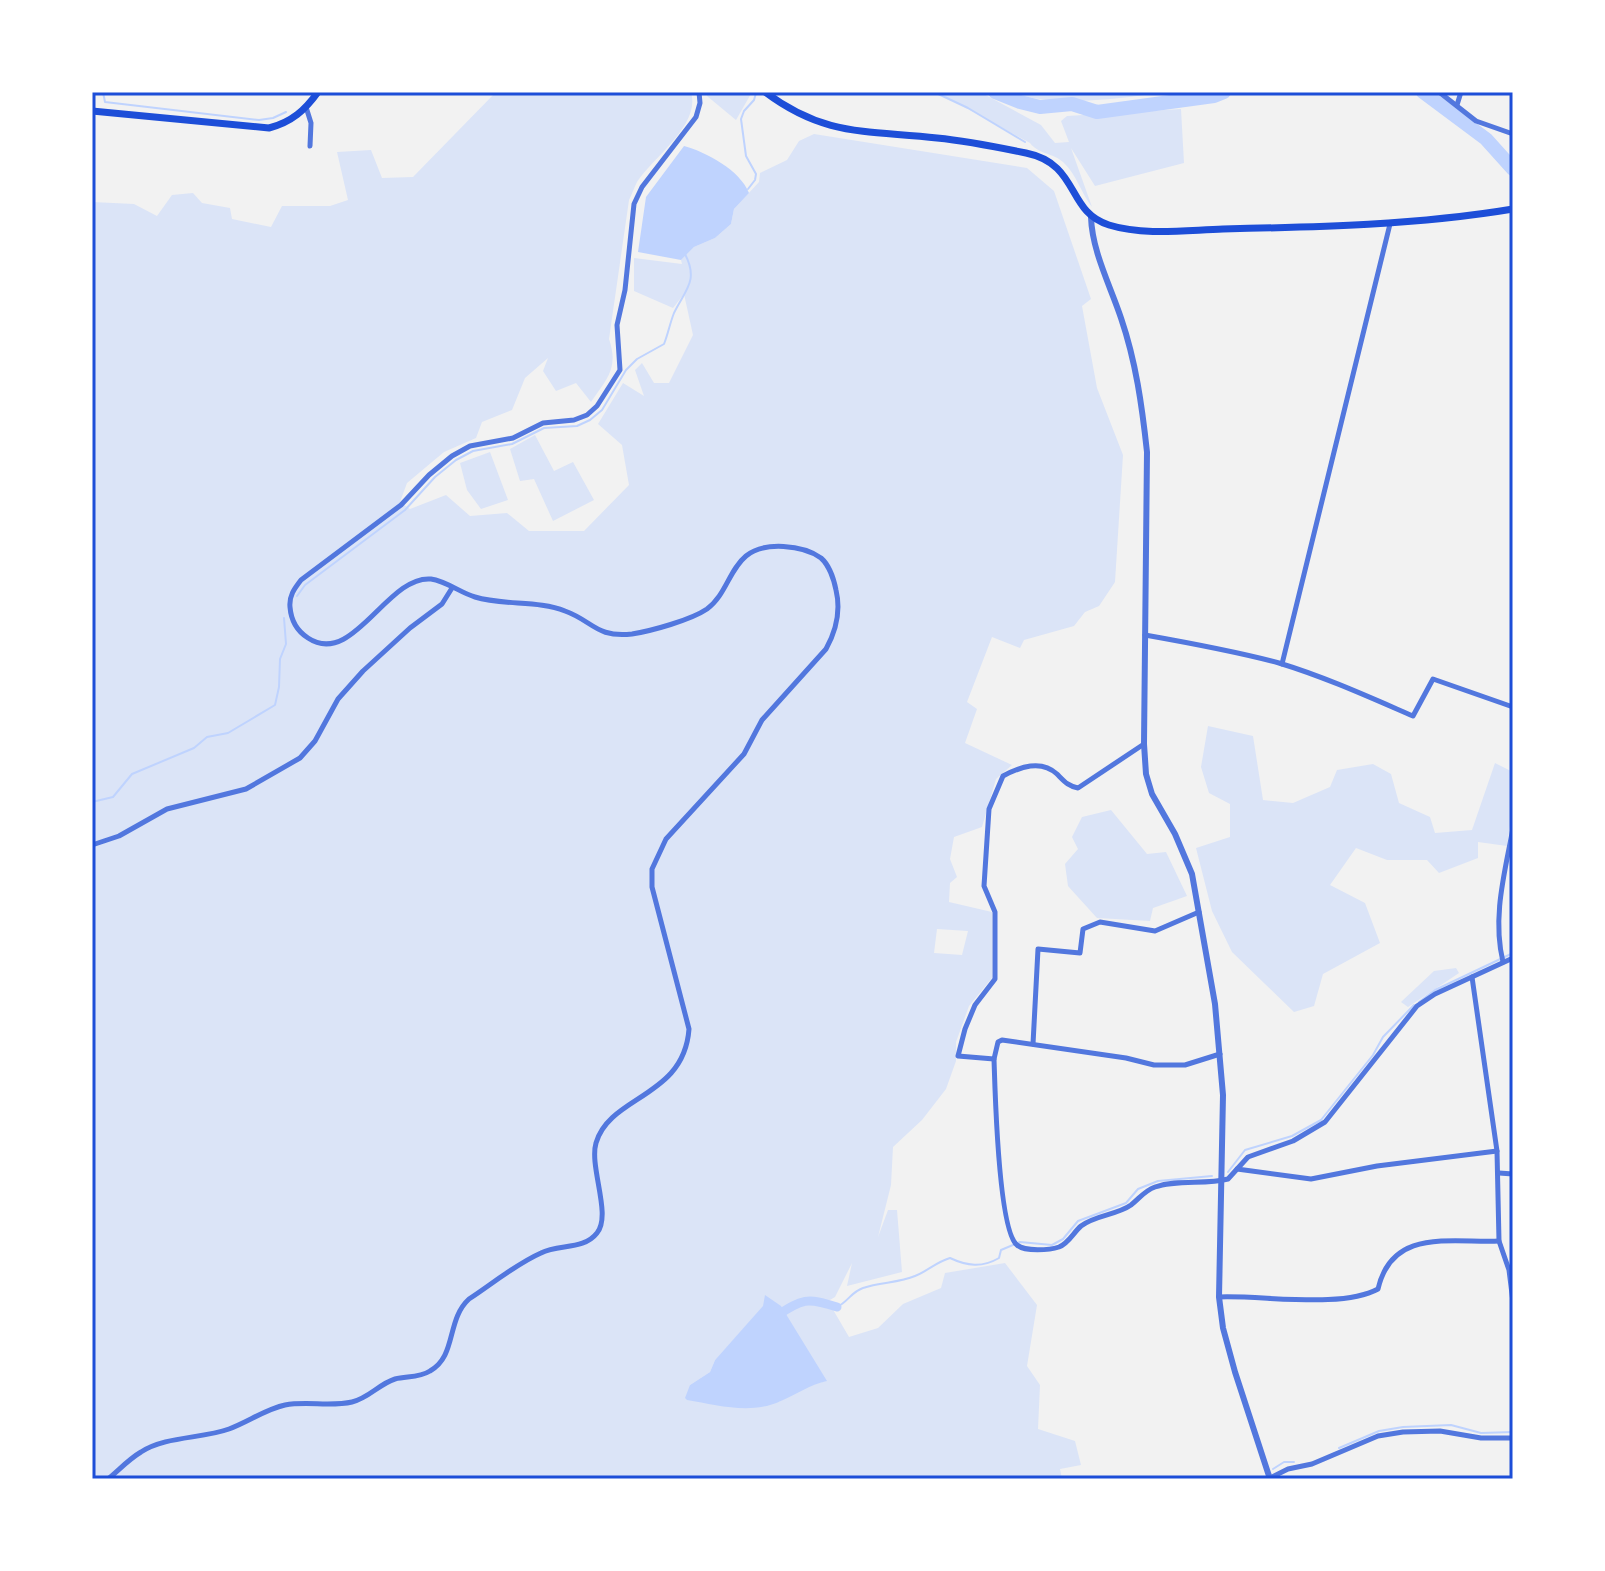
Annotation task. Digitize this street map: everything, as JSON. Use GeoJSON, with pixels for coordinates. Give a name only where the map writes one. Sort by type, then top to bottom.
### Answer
{"type":"FeatureCollection","features":[{"type":"Feature","properties":{"kind":"main road"},"geometry":{"type":"LineString","coordinates":[[92,111],[269,128],[285,124],[306,107],[318,92]]}},
{"type":"Feature","properties":{"kind":"main road"},"geometry":{"type":"LineString","coordinates":[[765,92],[797,114],[834,128],[942,138],[1045,158],[1062,172],[1084,210],[1091,217],[1114,227],[1138,230],[1390,224],[1432,222],[1513,209]]}},
{"type":"Feature","properties":{"kind":"street"},"geometry":{"type":"LineString","coordinates":[[108,1479],[142,1451],[158,1444],[226,1430],[285,1406],[351,1403],[397,1378],[418,1376],[433,1370],[449,1347],[453,1322],[460,1308],[469,1299],[540,1253],[575,1246],[600,1230],[602,1211],[596,1174],[596,1144],[606,1125],[620,1111],[660,1086],[687,1048],[689,1029],[652,887],[652,869],[666,839],[744,754],[762,720],[826,649],[833,637],[838,600],[827,564],[808,551],[767,547],[756,549],[740,562],[724,591],[707,609],[636,633],[607,633],[594,629],[567,611],[499,603],[474,597],[433,579],[408,584],[349,636],[336,642],[323,644],[312,641],[302,634],[290,611],[293,590],[301,580],[401,505],[452,456],[470,446],[513,438],[543,423],[574,420],[587,415],[597,406],[620,370],[617,325],[625,290],[634,204],[642,187],[696,117],[699,92]]}},
{"type":"Feature","properties":{"kind":"street"},"geometry":{"type":"LineString","coordinates":[[1439,92],[1476,121],[1513,134]]}},
{"type":"Feature","properties":{"kind":"street"},"geometry":{"type":"LineString","coordinates":[[1457,105],[1461,92]]}},
{"type":"Feature","properties":{"kind":"street"},"geometry":{"type":"LineString","coordinates":[[306,107],[311,123],[310,146]]}},
{"type":"Feature","properties":{"kind":"street"},"geometry":{"type":"LineString","coordinates":[[1091,217],[1094,241],[1135,365],[1147,452],[1144,635],[1146,774],[1152,794],[1175,834],[1188,865],[1200,912],[1221,1053],[1219,1297],[1223,1328],[1269,1479],[1378,1436],[1440,1431],[1481,1438],[1513,1438]]}},
{"type":"Feature","properties":{"kind":"street"},"geometry":{"type":"LineString","coordinates":[[1282,664],[1390,224]]}},
{"type":"Feature","properties":{"kind":"street"},"geometry":{"type":"LineString","coordinates":[[92,845],[119,836],[167,809],[246,789],[300,758],[315,741],[338,699],[363,671],[442,604],[452,588]]}},
{"type":"Feature","properties":{"kind":"street"},"geometry":{"type":"LineString","coordinates":[[1144,635],[1230,650],[1282,664],[1413,716],[1433,679],[1513,707]]}},
{"type":"Feature","properties":{"kind":"street"},"geometry":{"type":"LineString","coordinates":[[994,1059],[958,1056],[975,1005],[995,979],[995,912],[984,886],[989,809],[1003,776],[1029,764],[1054,771],[1068,786],[1078,788],[1144,744]]}},
{"type":"Feature","properties":{"kind":"street"},"geometry":{"type":"LineString","coordinates":[[1503,962],[1498,940],[1499,908],[1513,828]]}},
{"type":"Feature","properties":{"kind":"street"},"geometry":{"type":"LineString","coordinates":[[1033,1044],[1038,949],[1080,953],[1083,929],[1100,922],[1155,931],[1200,912]]}},
{"type":"Feature","properties":{"kind":"street"},"geometry":{"type":"LineString","coordinates":[[1221,1053],[1185,1065],[1154,1065],[1033,1044],[998,1042],[994,1059],[1002,1194],[1012,1239],[1017,1246],[1028,1249],[1057,1248],[1087,1222],[1130,1205],[1141,1194],[1163,1184],[1228,1179],[1248,1157],[1293,1141],[1325,1122],[1417,1006],[1435,994],[1513,958]]}},
{"type":"Feature","properties":{"kind":"street"},"geometry":{"type":"LineString","coordinates":[[1472,977],[1497,1151],[1499,1241],[1509,1270],[1513,1302]]}},
{"type":"Feature","properties":{"kind":"street"},"geometry":{"type":"LineString","coordinates":[[1237,1169],[1311,1179],[1377,1166],[1497,1151]]}},
{"type":"Feature","properties":{"kind":"street"},"geometry":{"type":"LineString","coordinates":[[1499,1173],[1513,1174]]}},
{"type":"Feature","properties":{"kind":"street"},"geometry":{"type":"LineString","coordinates":[[1219,1297],[1326,1299],[1366,1295],[1378,1289],[1381,1274],[1389,1261],[1404,1248],[1420,1243],[1499,1241]]}},
{"type":"Feature","properties":{"kind":"shaded area"},"geometry":{"type":"Polygon","coordinates":[[[496,92],[691,92],[692,104],[683,128],[644,172],[629,200],[609,339],[612,366],[597,394],[591,402],[576,383],[556,391],[543,371],[548,358],[525,378],[512,410],[482,422],[476,438],[444,452],[407,483],[400,502],[410,509],[446,495],[470,516],[507,513],[529,531],[584,531],[629,485],[622,445],[598,424],[623,383],[644,396],[635,370],[642,363],[654,383],[669,383],[693,335],[684,294],[673,308],[634,291],[634,258],[682,264],[681,260],[694,247],[715,238],[731,224],[734,209],[759,182],[760,173],[787,160],[799,141],[814,134],[1027,168],[1054,191],[1091,299],[1082,306],[1097,388],[1123,455],[1115,582],[1099,606],[1085,612],[1074,626],[1024,640],[1020,648],[992,637],[967,702],[977,709],[965,743],[1012,765],[996,779],[982,827],[954,837],[950,859],[957,877],[950,883],[949,902],[992,912],[992,978],[969,1006],[956,1042],[956,1061],[946,1089],[922,1120],[893,1147],[891,1185],[878,1237],[888,1210],[897,1210],[902,1272],[847,1286],[852,1263],[835,1297],[828,1301],[849,1337],[878,1328],[903,1304],[941,1288],[945,1273],[1005,1263],[1037,1305],[1027,1366],[1040,1385],[1038,1429],[1075,1441],[1081,1465],[1060,1469],[1062,1479],[92,1479],[92,202],[134,204],[157,216],[172,195],[193,193],[202,203],[230,208],[232,219],[271,227],[282,206],[330,206],[348,200],[337,152],[371,150],[382,178],[413,177],[496,92]],[[937,929],[934,953],[962,955],[968,931],[937,929]],[[764,1306],[715,1360],[710,1372],[690,1385],[779,1402],[807,1386],[826,1381],[764,1306]]]}},
{"type":"Feature","properties":{"kind":"shaded area"},"geometry":{"type":"Polygon","coordinates":[[[707,92],[752,92],[736,120],[707,96],[707,92]]]}},
{"type":"Feature","properties":{"kind":"shaded area"},"geometry":{"type":"Polygon","coordinates":[[[937,92],[980,92],[1041,125],[1055,143],[1069,142],[1061,121],[1067,116],[1181,109],[1184,163],[1095,186],[1071,148],[1092,207],[1072,173],[1059,159],[937,92]]]}},
{"type":"Feature","properties":{"kind":"shaded area"},"geometry":{"type":"Polygon","coordinates":[[[1010,92],[1164,92],[1066,101],[1010,92]]]}},
{"type":"Feature","properties":{"kind":"shaded area"},"geometry":{"type":"Polygon","coordinates":[[[535,435],[554,471],[573,462],[594,500],[553,521],[534,479],[520,481],[510,449],[535,435]]]}},
{"type":"Feature","properties":{"kind":"shaded area"},"geometry":{"type":"Polygon","coordinates":[[[490,452],[508,500],[481,509],[467,490],[460,463],[490,452]]]}},
{"type":"Feature","properties":{"kind":"shaded area"},"geometry":{"type":"Polygon","coordinates":[[[1208,726],[1253,736],[1263,800],[1293,803],[1330,787],[1337,770],[1373,764],[1391,774],[1399,803],[1430,817],[1435,833],[1472,830],[1495,763],[1513,772],[1513,805],[1507,846],[1478,842],[1478,858],[1439,873],[1427,860],[1387,860],[1356,848],[1330,885],[1365,903],[1380,943],[1323,974],[1314,1006],[1294,1012],[1232,952],[1212,911],[1196,848],[1230,837],[1230,804],[1209,793],[1201,767],[1208,726]]]}},
{"type":"Feature","properties":{"kind":"shaded area"},"geometry":{"type":"Polygon","coordinates":[[[1111,810],[1147,854],[1166,852],[1187,896],[1153,908],[1150,921],[1097,918],[1068,886],[1065,864],[1078,849],[1072,837],[1082,817],[1111,810]]]}},
{"type":"Feature","properties":{"kind":"shaded area"},"geometry":{"type":"Polygon","coordinates":[[[1456,968],[1459,973],[1408,1007],[1401,1002],[1434,971],[1456,968]]]}},
{"type":"Feature","properties":{"kind":"water"},"geometry":{"type":"Polygon","coordinates":[[[684,146],[721,163],[738,177],[749,193],[734,209],[731,224],[715,238],[694,247],[681,260],[638,252],[646,197],[684,146]]]}},
{"type":"Feature","properties":{"kind":"water"},"geometry":{"type":"Polygon","coordinates":[[[765,1295],[781,1306],[827,1381],[781,1401],[758,1407],[734,1408],[687,1400],[690,1385],[710,1372],[715,1360],[763,1306],[765,1295]]]}},
{"type":"Feature","properties":{"kind":"waterway"},"geometry":{"type":"LineString","coordinates":[[103,92],[105,102],[259,120],[286,112]]}},
{"type":"Feature","properties":{"kind":"waterway"},"geometry":{"type":"LineString","coordinates":[[934,92],[1025,142]]}},
{"type":"Feature","properties":{"kind":"waterway"},"geometry":{"type":"LineString","coordinates":[[995,92],[1040,107],[1072,104],[1097,112],[1224,92]]}},
{"type":"Feature","properties":{"kind":"waterway"},"geometry":{"type":"LineString","coordinates":[[1423,92],[1486,139],[1513,169]]}},
{"type":"Feature","properties":{"kind":"waterway"},"geometry":{"type":"LineString","coordinates":[[748,189],[756,174],[746,156],[741,119],[756,93]]}},
{"type":"Feature","properties":{"kind":"waterway"},"geometry":{"type":"LineString","coordinates":[[297,596],[305,585],[405,510],[435,477],[456,460],[473,451],[512,444],[544,428],[577,426],[602,410],[626,370],[637,359],[664,344],[674,313],[691,278],[685,254]]}},
{"type":"Feature","properties":{"kind":"waterway"},"geometry":{"type":"LineString","coordinates":[[92,802],[113,797],[132,774],[194,748],[207,737],[228,733],[275,705],[280,659],[286,644],[284,618]]}},
{"type":"Feature","properties":{"kind":"waterway"},"geometry":{"type":"LineString","coordinates":[[1419,1002],[1435,990],[1513,953]]}},
{"type":"Feature","properties":{"kind":"waterway"},"geometry":{"type":"LineString","coordinates":[[1228,1172],[1245,1150],[1292,1136],[1321,1120],[1373,1055],[1383,1037],[1414,1005]]}},
{"type":"Feature","properties":{"kind":"waterway"},"geometry":{"type":"LineString","coordinates":[[837,1307],[859,1290],[909,1278],[950,1258],[981,1265],[999,1258],[1001,1250],[1020,1242],[1052,1245],[1063,1239],[1078,1221],[1126,1203],[1138,1189],[1158,1181],[1212,1176]]}},
{"type":"Feature","properties":{"kind":"waterway"},"geometry":{"type":"LineString","coordinates":[[776,1316],[805,1301],[837,1307]]}},
{"type":"Feature","properties":{"kind":"waterway"},"geometry":{"type":"LineString","coordinates":[[1339,1448],[1379,1431],[1403,1427],[1451,1425],[1481,1433],[1513,1432]]}},
{"type":"Feature","properties":{"kind":"waterway"},"geometry":{"type":"LineString","coordinates":[[1273,1469],[1284,1462],[1294,1462]]}}]}
